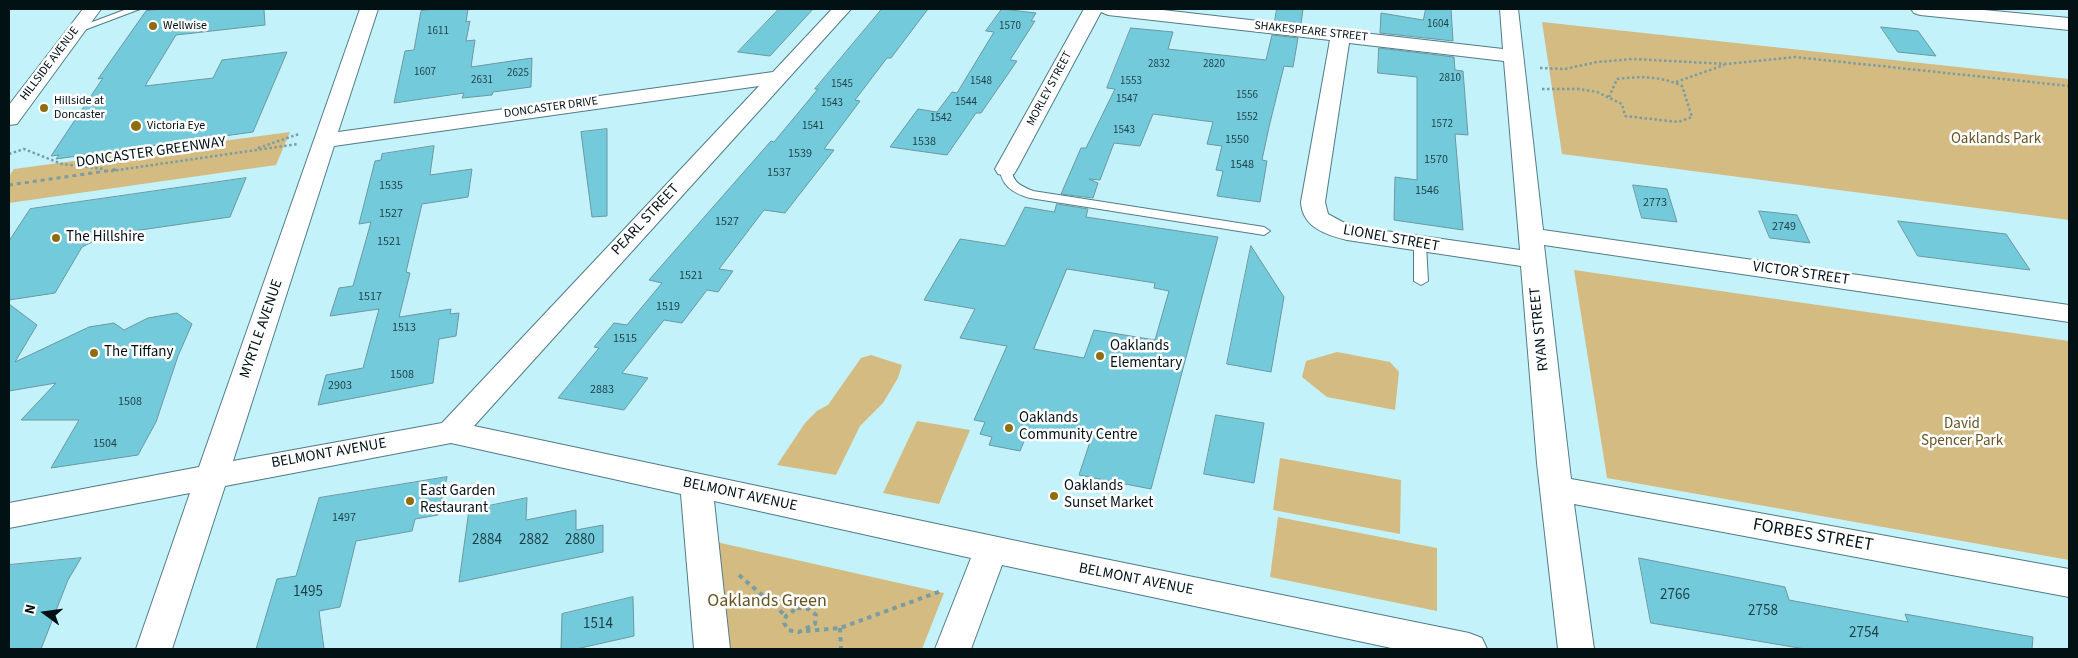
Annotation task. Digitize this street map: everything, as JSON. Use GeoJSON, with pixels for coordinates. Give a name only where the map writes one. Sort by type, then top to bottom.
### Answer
{"type":"FeatureCollection","features":[{"type":"Feature","properties":{"kind":"street","name":"HILLSIDE AVENUE"},"geometry":{"type":"LineString","coordinates":[[9,119],[92,9]]}},
{"type":"Feature","properties":{"kind":"street","name":"MYRTLE AVENUE"},"geometry":{"type":"LineString","coordinates":[[154,649],[212,476],[313,137],[370,9]]}},
{"type":"Feature","properties":{"kind":"street","name":"PEARL STREET"},"geometry":{"type":"LineString","coordinates":[[451,432],[778,76],[842,9]]}},
{"type":"Feature","properties":{"kind":"street","name":"MORLEY STREET"},"geometry":{"type":"LineString","coordinates":[[1006,169],[1093,9]]}},
{"type":"Feature","properties":{"kind":"street","name":"SHAKESPEARE STREET"},"geometry":{"type":"LineString","coordinates":[[1108,9],[1341,35],[1515,69]]}},
{"type":"Feature","properties":{"kind":"street","name":"RYAN STREET"},"geometry":{"type":"LineString","coordinates":[[1509,9],[1557,489],[1576,649]]}},
{"type":"Feature","properties":{"kind":"street"},"geometry":{"type":"LineString","coordinates":[[1920,9],[2069,24]]}},
{"type":"Feature","properties":{"kind":"street","name":"LIONEL STREET"},"geometry":{"type":"LineString","coordinates":[[1341,35],[1313,202],[1314,212],[1327,225],[1347,233],[1420,245],[1533,248]]}},
{"type":"Feature","properties":{"kind":"street","name":"DONCASTER DRIVE"},"geometry":{"type":"LineString","coordinates":[[313,137],[778,76]]}},
{"type":"Feature","properties":{"kind":"street","name":"VICTOR STREET"},"geometry":{"type":"LineString","coordinates":[[1533,248],[2069,313]]}},
{"type":"Feature","properties":{"kind":"street","name":"BELMONT AVENUE"},"geometry":{"type":"LineString","coordinates":[[9,515],[451,432],[991,549],[1469,649]]}},
{"type":"Feature","properties":{"kind":"street"},"geometry":{"type":"LineString","coordinates":[[696,486],[712,649]]}},
{"type":"Feature","properties":{"kind":"street","name":"FORBES STREET"},"geometry":{"type":"LineString","coordinates":[[1557,489],[2069,583]]}},
{"type":"Feature","properties":{"kind":"street"},"geometry":{"type":"LineString","coordinates":[[952,649],[991,549]]}},
{"type":"Feature","properties":{"kind":"lane"},"geometry":{"type":"LineString","coordinates":[[76,30],[135,9]]}},
{"type":"Feature","properties":{"kind":"lane"},"geometry":{"type":"LineString","coordinates":[[1006,169],[1007,180],[1011,185],[1030,194],[1264,231]]}},
{"type":"Feature","properties":{"kind":"lane"},"geometry":{"type":"LineString","coordinates":[[1420,245],[1421,280]]}},
{"type":"Feature","properties":{"kind":"path"},"geometry":{"type":"LineString","coordinates":[[1515,69],[1565,70],[1597,62],[1633,59],[1727,64],[1779,58],[1811,58],[2069,86]]}},
{"type":"Feature","properties":{"kind":"path"},"geometry":{"type":"LineString","coordinates":[[1675,82],[1727,64]]}},
{"type":"Feature","properties":{"kind":"path"},"geometry":{"type":"LineString","coordinates":[[1515,69],[1555,90],[1579,89],[1597,92],[1609,97],[1622,104],[1625,116],[1678,122],[1692,117],[1682,86],[1675,82],[1644,75],[1617,79],[1609,97]]}},
{"type":"Feature","properties":{"kind":"path"},"geometry":{"type":"LineString","coordinates":[[248,151],[313,137]]}},
{"type":"Feature","properties":{"kind":"path","name":"DONCASTER GREENWAY"},"geometry":{"type":"LineString","coordinates":[[9,185],[297,144]]}},
{"type":"Feature","properties":{"kind":"path"},"geometry":{"type":"LineString","coordinates":[[9,154],[24,149],[39,157],[56,162],[109,170]]}},
{"type":"Feature","properties":{"kind":"path"},"geometry":{"type":"LineString","coordinates":[[806,632],[815,624],[816,615],[811,609],[803,607],[792,610],[786,616],[784,623],[788,630],[796,633],[806,632],[840,628],[940,592],[947,586]]}},
{"type":"Feature","properties":{"kind":"path"},"geometry":{"type":"LineString","coordinates":[[840,628],[841,649]]}},
{"type":"Feature","properties":{"kind":"green space","name":"Oaklands Park"},"geometry":{"type":"Polygon","coordinates":[[[1542,22],[2069,79],[2069,220],[1562,154],[1542,22]]]}},
{"type":"Feature","properties":{"kind":"green space"},"geometry":{"type":"Polygon","coordinates":[[[290,132],[276,165],[9,203],[9,176],[14,169],[290,132]]]}},
{"type":"Feature","properties":{"kind":"green space","name":"David Spencer Park"},"geometry":{"type":"Polygon","coordinates":[[[1574,270],[2069,341],[2069,560],[1607,478],[1574,270]]]}},
{"type":"Feature","properties":{"kind":"green space"},"geometry":{"type":"Polygon","coordinates":[[[1337,352],[1390,362],[1399,372],[1395,410],[1327,397],[1302,377],[1306,361],[1337,352]]]}},
{"type":"Feature","properties":{"kind":"green space"},"geometry":{"type":"Polygon","coordinates":[[[871,355],[902,365],[898,378],[883,403],[860,426],[836,475],[777,465],[805,423],[817,411],[828,405],[861,358],[871,355]]]}},
{"type":"Feature","properties":{"kind":"green space"},"geometry":{"type":"Polygon","coordinates":[[[917,421],[970,430],[939,504],[883,493],[917,421]]]}},
{"type":"Feature","properties":{"kind":"green space"},"geometry":{"type":"Polygon","coordinates":[[[1280,458],[1401,480],[1400,534],[1273,510],[1280,458]]]}},
{"type":"Feature","properties":{"kind":"green space"},"geometry":{"type":"Polygon","coordinates":[[[1278,517],[1437,548],[1437,611],[1270,577],[1278,517]]]}},
{"type":"Feature","properties":{"kind":"green space","name":"Oaklands Green"},"geometry":{"type":"Polygon","coordinates":[[[712,541],[944,593],[922,649],[725,649],[712,541]]]}},
{"type":"Feature","properties":{"kind":"building"},"geometry":{"type":"Polygon","coordinates":[[[166,9],[264,9],[265,25],[176,35],[145,86],[213,78],[222,60],[287,52],[253,132],[56,159],[59,155],[51,156],[103,78],[98,79],[146,11],[166,9]]]}},
{"type":"Feature","properties":{"kind":"building"},"geometry":{"type":"Polygon","coordinates":[[[468,9],[466,22],[470,21],[466,41],[475,40],[471,67],[532,58],[531,87],[493,92],[492,95],[462,98],[464,93],[394,103],[405,51],[414,50],[421,11],[468,9]]]}},
{"type":"Feature","properties":{"kind":"building"},"geometry":{"type":"Polygon","coordinates":[[[779,9],[813,9],[770,56],[738,52],[779,9]]]}},
{"type":"Feature","properties":{"kind":"building"},"geometry":{"type":"Polygon","coordinates":[[[882,9],[928,9],[891,58],[887,58],[855,100],[860,101],[824,149],[834,150],[785,213],[764,210],[719,269],[733,271],[718,292],[707,290],[682,323],[664,320],[622,373],[648,378],[624,410],[558,398],[599,348],[594,347],[614,323],[627,325],[662,283],[649,280],[771,141],[774,142],[818,89],[815,89],[882,9]]]}},
{"type":"Feature","properties":{"kind":"building"},"geometry":{"type":"Polygon","coordinates":[[[1002,9],[1036,13],[1031,21],[1035,21],[1010,60],[1017,61],[981,113],[976,113],[947,155],[890,147],[918,109],[937,112],[952,92],[957,93],[994,32],[986,31],[1002,9]]]}},
{"type":"Feature","properties":{"kind":"building"},"geometry":{"type":"Polygon","coordinates":[[[1277,9],[1303,9],[1301,24],[1275,21],[1277,9]]]}},
{"type":"Feature","properties":{"kind":"building"},"geometry":{"type":"Polygon","coordinates":[[[1426,9],[1451,9],[1453,41],[1380,33],[1381,13],[1423,20],[1426,9]]]}},
{"type":"Feature","properties":{"kind":"building"},"geometry":{"type":"Polygon","coordinates":[[[1881,27],[1918,31],[1936,56],[1898,52],[1881,27]]]}},
{"type":"Feature","properties":{"kind":"building"},"geometry":{"type":"Polygon","coordinates":[[[1131,28],[1173,32],[1168,49],[1266,60],[1272,35],[1298,38],[1293,67],[1284,66],[1269,127],[1262,160],[1267,161],[1260,202],[1217,196],[1223,171],[1216,170],[1222,146],[1207,144],[1213,122],[1153,114],[1140,146],[1114,143],[1100,180],[1089,179],[1098,183],[1093,198],[1061,194],[1081,148],[1086,148],[1115,89],[1107,88],[1131,28]]]}},
{"type":"Feature","properties":{"kind":"building"},"geometry":{"type":"Polygon","coordinates":[[[1379,48],[1454,57],[1455,70],[1463,71],[1468,135],[1455,134],[1463,230],[1394,220],[1395,177],[1417,180],[1417,77],[1378,73],[1379,48]]]}},
{"type":"Feature","properties":{"kind":"building"},"geometry":{"type":"Polygon","coordinates":[[[607,129],[607,216],[592,217],[581,132],[607,129]]]}},
{"type":"Feature","properties":{"kind":"building"},"geometry":{"type":"Polygon","coordinates":[[[434,146],[430,175],[472,169],[468,197],[422,204],[406,272],[410,273],[399,317],[451,309],[450,314],[459,313],[456,336],[439,339],[433,383],[318,405],[326,375],[363,368],[379,309],[330,316],[339,288],[353,286],[371,222],[359,224],[375,161],[381,160],[382,154],[434,146]]]}},
{"type":"Feature","properties":{"kind":"building","name":"The Hillshire"},"geometry":{"type":"Polygon","coordinates":[[[246,178],[230,217],[106,235],[82,247],[55,293],[9,300],[9,241],[30,209],[246,178]]]}},
{"type":"Feature","properties":{"kind":"building"},"geometry":{"type":"Polygon","coordinates":[[[1633,185],[1667,189],[1677,222],[1642,218],[1633,185]]]}},
{"type":"Feature","properties":{"kind":"building"},"geometry":{"type":"Polygon","coordinates":[[[1057,204],[1088,209],[1086,217],[1218,237],[1151,489],[1079,475],[1091,439],[1041,429],[1037,441],[1025,439],[1020,451],[989,445],[992,437],[980,434],[985,422],[974,420],[1007,346],[960,338],[975,309],[924,300],[960,239],[1005,246],[1025,207],[1054,212],[1057,204]],[[1067,269],[1034,349],[1084,358],[1094,330],[1155,340],[1169,291],[1154,288],[1155,283],[1067,269]]]}},
{"type":"Feature","properties":{"kind":"building"},"geometry":{"type":"Polygon","coordinates":[[[1759,211],[1797,215],[1810,243],[1770,238],[1759,211]]]}},
{"type":"Feature","properties":{"kind":"building"},"geometry":{"type":"Polygon","coordinates":[[[1898,221],[2006,234],[2030,270],[1918,256],[1898,221]]]}},
{"type":"Feature","properties":{"kind":"building"},"geometry":{"type":"Polygon","coordinates":[[[1251,246],[1284,297],[1271,372],[1227,364],[1251,246]]]}},
{"type":"Feature","properties":{"kind":"building"},"geometry":{"type":"Polygon","coordinates":[[[9,304],[37,325],[15,362],[89,327],[114,323],[124,330],[148,318],[177,313],[192,324],[178,356],[156,422],[138,455],[51,468],[79,420],[21,420],[56,383],[9,391],[9,304]]]}},
{"type":"Feature","properties":{"kind":"building"},"geometry":{"type":"Polygon","coordinates":[[[1216,415],[1264,423],[1254,483],[1204,474],[1216,415]]]}},
{"type":"Feature","properties":{"kind":"building"},"geometry":{"type":"Polygon","coordinates":[[[447,477],[438,515],[415,519],[412,531],[356,541],[340,607],[319,611],[324,649],[256,649],[277,579],[296,576],[319,498],[447,477]]]}},
{"type":"Feature","properties":{"kind":"building"},"geometry":{"type":"Polygon","coordinates":[[[527,498],[526,520],[576,510],[576,530],[603,525],[603,552],[459,582],[469,510],[527,498]]]}},
{"type":"Feature","properties":{"kind":"building"},"geometry":{"type":"Polygon","coordinates":[[[81,558],[68,580],[41,649],[9,649],[9,565],[81,558]]]}},
{"type":"Feature","properties":{"kind":"building"},"geometry":{"type":"Polygon","coordinates":[[[1639,558],[1785,587],[1789,600],[1908,622],[1905,614],[2033,637],[2032,649],[1805,649],[1651,623],[1639,558]]]}},
{"type":"Feature","properties":{"kind":"building"},"geometry":{"type":"Polygon","coordinates":[[[633,597],[634,636],[576,649],[561,649],[562,614],[633,597]]]}},
{"type":"Feature","properties":{"kind":"place","name":"Wellwise"},"geometry":{"type":"Point","coordinates":[153,26]}},
{"type":"Feature","properties":{"kind":"place","name":"Hillside at Doncaster"},"geometry":{"type":"Point","coordinates":[44,108]}},
{"type":"Feature","properties":{"kind":"place","name":"Victoria Eye"},"geometry":{"type":"Point","coordinates":[136,126]}},
{"type":"Feature","properties":{"kind":"place","name":"The Hillshire"},"geometry":{"type":"Point","coordinates":[56,238]}},
{"type":"Feature","properties":{"kind":"place","name":"The Tiffany"},"geometry":{"type":"Point","coordinates":[94,353]}},
{"type":"Feature","properties":{"kind":"place","name":"Oaklands Elementary"},"geometry":{"type":"Point","coordinates":[1100,356]}},
{"type":"Feature","properties":{"kind":"place","name":"Oaklands Community Centre"},"geometry":{"type":"Point","coordinates":[1009,428]}},
{"type":"Feature","properties":{"kind":"place","name":"Oaklands Sunset Market"},"geometry":{"type":"Point","coordinates":[1054,496]}},
{"type":"Feature","properties":{"kind":"place","name":"East Garden Restaurant"},"geometry":{"type":"Point","coordinates":[410,501]}}]}
